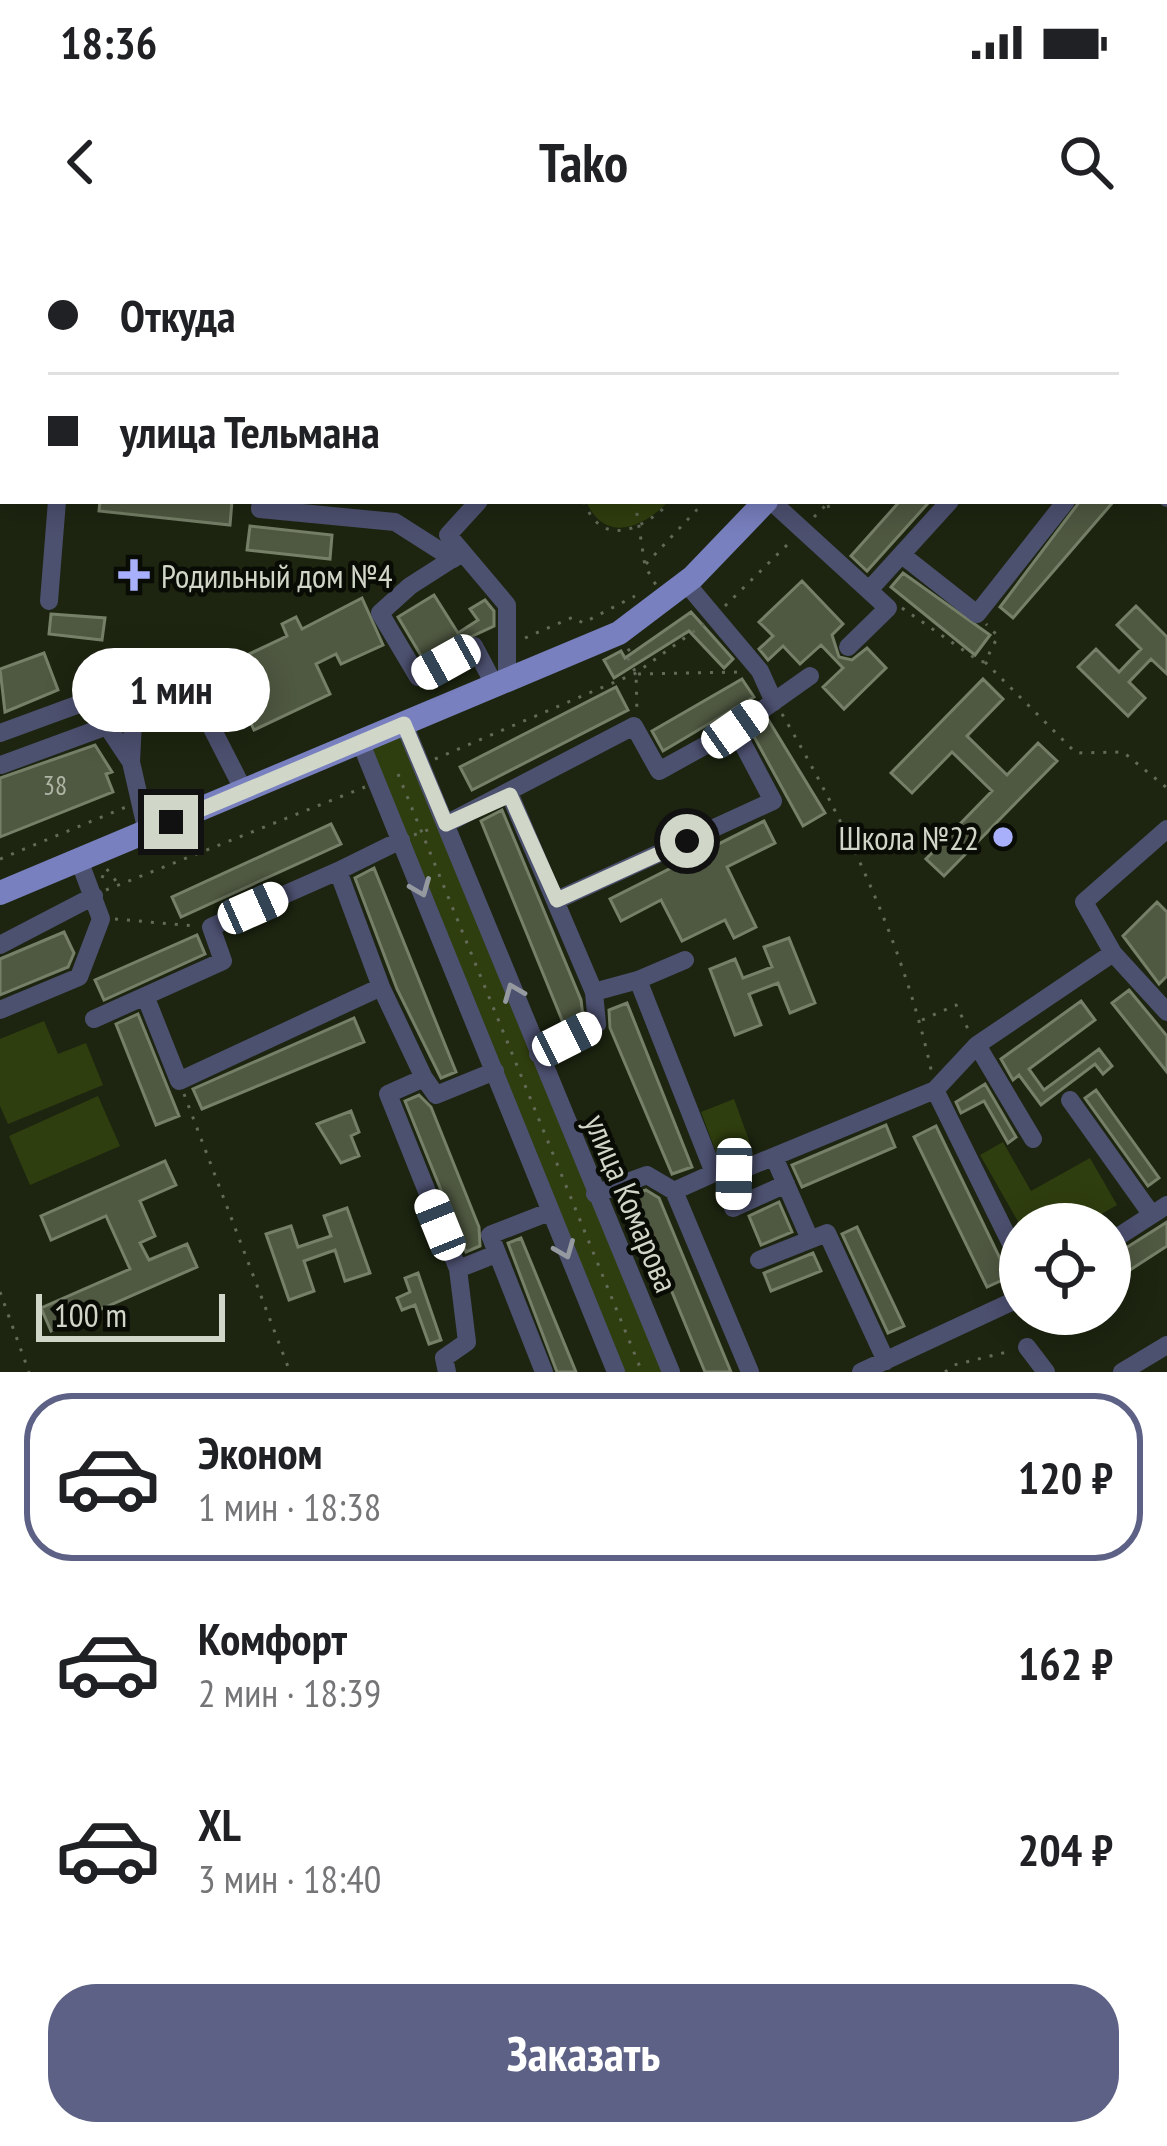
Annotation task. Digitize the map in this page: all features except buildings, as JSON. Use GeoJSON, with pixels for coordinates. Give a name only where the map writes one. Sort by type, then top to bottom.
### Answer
{"type":"FeatureCollection","features":[{"type":"Feature","properties":{"kind":"main road"},"geometry":{"type":"LineString","coordinates":[[0,892],[619,633],[686,583],[766,504]]}},
{"type":"Feature","properties":{"kind":"street"},"geometry":{"type":"LineString","coordinates":[[50,601],[57,504]]}},
{"type":"Feature","properties":{"kind":"street"},"geometry":{"type":"LineString","coordinates":[[261,504],[260,509],[395,522],[457,557],[491,583],[507,605],[501,684]]}},
{"type":"Feature","properties":{"kind":"street"},"geometry":{"type":"LineString","coordinates":[[457,557],[448,535],[476,504]]}},
{"type":"Feature","properties":{"kind":"street"},"geometry":{"type":"LineString","coordinates":[[773,504],[888,608],[848,647]]}},
{"type":"Feature","properties":{"kind":"street"},"geometry":{"type":"LineString","coordinates":[[870,589],[947,504]]}},
{"type":"Feature","properties":{"kind":"street"},"geometry":{"type":"LineString","coordinates":[[902,555],[977,614],[1064,504]]}},
{"type":"Feature","properties":{"kind":"street"},"geometry":{"type":"LineString","coordinates":[[457,557],[410,586],[380,613],[418,677],[474,646],[501,684]]}},
{"type":"Feature","properties":{"kind":"street"},"geometry":{"type":"LineString","coordinates":[[491,583],[507,568]]}},
{"type":"Feature","properties":{"kind":"street"},"geometry":{"type":"LineString","coordinates":[[686,583],[760,671],[775,702]]}},
{"type":"Feature","properties":{"kind":"street"},"geometry":{"type":"LineString","coordinates":[[446,824],[510,795],[634,726],[659,771],[735,729],[810,676]]}},
{"type":"Feature","properties":{"kind":"street"},"geometry":{"type":"LineString","coordinates":[[0,733],[112,692],[133,721],[131,762],[147,832]]}},
{"type":"Feature","properties":{"kind":"street"},"geometry":{"type":"LineString","coordinates":[[196,697],[244,791]]}},
{"type":"Feature","properties":{"kind":"street","name":"улица Комарова"},"geometry":{"type":"LineString","coordinates":[[404,724],[671,1372]]}},
{"type":"Feature","properties":{"kind":"street"},"geometry":{"type":"LineString","coordinates":[[1,765],[107,725],[131,762]]}},
{"type":"Feature","properties":{"kind":"street"},"geometry":{"type":"LineString","coordinates":[[557,900],[773,801],[735,729]]}},
{"type":"Feature","properties":{"kind":"street"},"geometry":{"type":"LineString","coordinates":[[360,741],[616,1372]]}},
{"type":"Feature","properties":{"kind":"street"},"geometry":{"type":"LineString","coordinates":[[510,795],[594,992],[597,1024],[538,1054]]}},
{"type":"Feature","properties":{"kind":"street"},"geometry":{"type":"LineString","coordinates":[[1167,829],[1084,902],[1113,953],[1167,1012]]}},
{"type":"Feature","properties":{"kind":"street"},"geometry":{"type":"LineString","coordinates":[[94,1019],[223,961],[211,927],[401,840]]}},
{"type":"Feature","properties":{"kind":"street"},"geometry":{"type":"LineString","coordinates":[[0,1010],[79,977],[101,920],[100,898],[80,860]]}},
{"type":"Feature","properties":{"kind":"street"},"geometry":{"type":"LineString","coordinates":[[338,871],[381,987],[436,1095],[495,1071]]}},
{"type":"Feature","properties":{"kind":"street"},"geometry":{"type":"LineString","coordinates":[[0,945],[100,898]]}},
{"type":"Feature","properties":{"kind":"street"},"geometry":{"type":"LineString","coordinates":[[674,1191],[775,1157],[935,1090],[977,1045],[1113,953]]}},
{"type":"Feature","properties":{"kind":"street"},"geometry":{"type":"LineString","coordinates":[[594,992],[685,960]]}},
{"type":"Feature","properties":{"kind":"street"},"geometry":{"type":"LineString","coordinates":[[638,980],[724,1174],[733,1208],[786,1184]]}},
{"type":"Feature","properties":{"kind":"street"},"geometry":{"type":"LineString","coordinates":[[146,998],[179,1081],[381,987]]}},
{"type":"Feature","properties":{"kind":"street"},"geometry":{"type":"LineString","coordinates":[[977,1045],[1033,1139]]}},
{"type":"Feature","properties":{"kind":"street"},"geometry":{"type":"LineString","coordinates":[[424,1078],[388,1094],[458,1269],[467,1342],[444,1358],[447,1372]]}},
{"type":"Feature","properties":{"kind":"street"},"geometry":{"type":"LineString","coordinates":[[935,1090],[999,1220]]}},
{"type":"Feature","properties":{"kind":"street"},"geometry":{"type":"LineString","coordinates":[[1070,1100],[1160,1210],[1131,1229]]}},
{"type":"Feature","properties":{"kind":"street"},"geometry":{"type":"LineString","coordinates":[[775,1157],[809,1237]]}},
{"type":"Feature","properties":{"kind":"street"},"geometry":{"type":"LineString","coordinates":[[595,1194],[646,1175],[674,1191],[751,1372]]}},
{"type":"Feature","properties":{"kind":"street"},"geometry":{"type":"LineString","coordinates":[[544,1372],[490,1235],[550,1212]]}},
{"type":"Feature","properties":{"kind":"street"},"geometry":{"type":"LineString","coordinates":[[759,1260],[827,1233],[886,1361]]}},
{"type":"Feature","properties":{"kind":"street"},"geometry":{"type":"LineString","coordinates":[[458,1269],[496,1254]]}},
{"type":"Feature","properties":{"kind":"street"},"geometry":{"type":"LineString","coordinates":[[861,1372],[886,1361],[910,1362],[999,1310]]}},
{"type":"Feature","properties":{"kind":"street"},"geometry":{"type":"LineString","coordinates":[[1122,1372],[1167,1345]]}},
{"type":"Feature","properties":{"kind":"street"},"geometry":{"type":"LineString","coordinates":[[1027,1347],[1046,1372]]}},
{"type":"Feature","properties":{"kind":"path"},"geometry":{"type":"LineString","coordinates":[[586,504],[598,523],[621,532],[638,530],[668,504]]}},
{"type":"Feature","properties":{"kind":"path"},"geometry":{"type":"LineString","coordinates":[[634,504],[645,566],[659,591]]}},
{"type":"Feature","properties":{"kind":"path"},"geometry":{"type":"LineString","coordinates":[[645,566],[702,504]]}},
{"type":"Feature","properties":{"kind":"path"},"geometry":{"type":"LineString","coordinates":[[636,673],[716,615],[827,504]]}},
{"type":"Feature","properties":{"kind":"path"},"geometry":{"type":"LineString","coordinates":[[822,509],[834,504]]}},
{"type":"Feature","properties":{"kind":"path"},"geometry":{"type":"LineString","coordinates":[[507,646],[573,617],[583,623],[638,595]]}},
{"type":"Feature","properties":{"kind":"path"},"geometry":{"type":"LineString","coordinates":[[888,608],[908,608],[985,662],[1076,753],[1123,752],[1167,788]]}},
{"type":"Feature","properties":{"kind":"path"},"geometry":{"type":"LineString","coordinates":[[977,614],[998,636],[985,662]]}},
{"type":"Feature","properties":{"kind":"path"},"geometry":{"type":"LineString","coordinates":[[625,652],[636,673],[634,726]]}},
{"type":"Feature","properties":{"kind":"path"},"geometry":{"type":"LineString","coordinates":[[636,673],[663,677],[760,671]]}},
{"type":"Feature","properties":{"kind":"path"},"geometry":{"type":"LineString","coordinates":[[775,702],[840,812],[921,1021],[935,1090]]}},
{"type":"Feature","properties":{"kind":"path"},"geometry":{"type":"LineString","coordinates":[[398,774],[642,1372]]}},
{"type":"Feature","properties":{"kind":"path"},"geometry":{"type":"LineString","coordinates":[[0,859],[139,801]]}},
{"type":"Feature","properties":{"kind":"path"},"geometry":{"type":"LineString","coordinates":[[401,840],[446,824]]}},
{"type":"Feature","properties":{"kind":"path"},"geometry":{"type":"LineString","coordinates":[[106,868],[119,885]]}},
{"type":"Feature","properties":{"kind":"path"},"geometry":{"type":"LineString","coordinates":[[110,918],[211,927]]}},
{"type":"Feature","properties":{"kind":"path"},"geometry":{"type":"LineString","coordinates":[[921,1021],[956,1005],[977,1045]]}},
{"type":"Feature","properties":{"kind":"path"},"geometry":{"type":"LineString","coordinates":[[179,1081],[290,1372]]}},
{"type":"Feature","properties":{"kind":"path"},"geometry":{"type":"LineString","coordinates":[[550,1212],[573,1203]]}},
{"type":"Feature","properties":{"kind":"path"},"geometry":{"type":"LineString","coordinates":[[0,1292],[29,1372]]}},
{"type":"Feature","properties":{"kind":"path"},"geometry":{"type":"LineString","coordinates":[[945,1372],[1027,1347]]}},
{"type":"Feature","properties":{"kind":"green space"},"geometry":{"type":"Polygon","coordinates":[[[588,504],[665,504],[625,527],[603,523],[588,504]]]}},
{"type":"Feature","properties":{"kind":"green space"},"geometry":{"type":"Polygon","coordinates":[[[404,724],[671,1372],[616,1372],[360,741],[404,724]]]}},
{"type":"Feature","properties":{"kind":"green space"},"geometry":{"type":"Polygon","coordinates":[[[44,1021],[58,1054],[86,1043],[103,1085],[8,1124],[0,1106],[0,1039],[44,1021]]]}},
{"type":"Feature","properties":{"kind":"green space"},"geometry":{"type":"Polygon","coordinates":[[[98,1096],[120,1146],[30,1185],[9,1136],[98,1096]]]}},
{"type":"Feature","properties":{"kind":"green space"},"geometry":{"type":"Polygon","coordinates":[[[734,1099],[750,1143],[717,1155],[701,1112],[734,1099]]]}},
{"type":"Feature","properties":{"kind":"green space"},"geometry":{"type":"Polygon","coordinates":[[[1003,1142],[1031,1191],[1090,1158],[1116,1203],[1007,1203],[980,1155],[1003,1142]]]}},
{"type":"Feature","properties":{"kind":"place","name":"Родильный дом №4"},"geometry":{"type":"Point","coordinates":[134,575]}},
{"type":"Feature","properties":{"kind":"place","name":"Школа №22"},"geometry":{"type":"Point","coordinates":[1003,837]}},
{"type":"Feature","properties":{"kind":"route"},"geometry":{"type":"LineString","coordinates":[[171,822],[404,724],[446,824],[510,795],[557,900],[687,841]]}}]}
